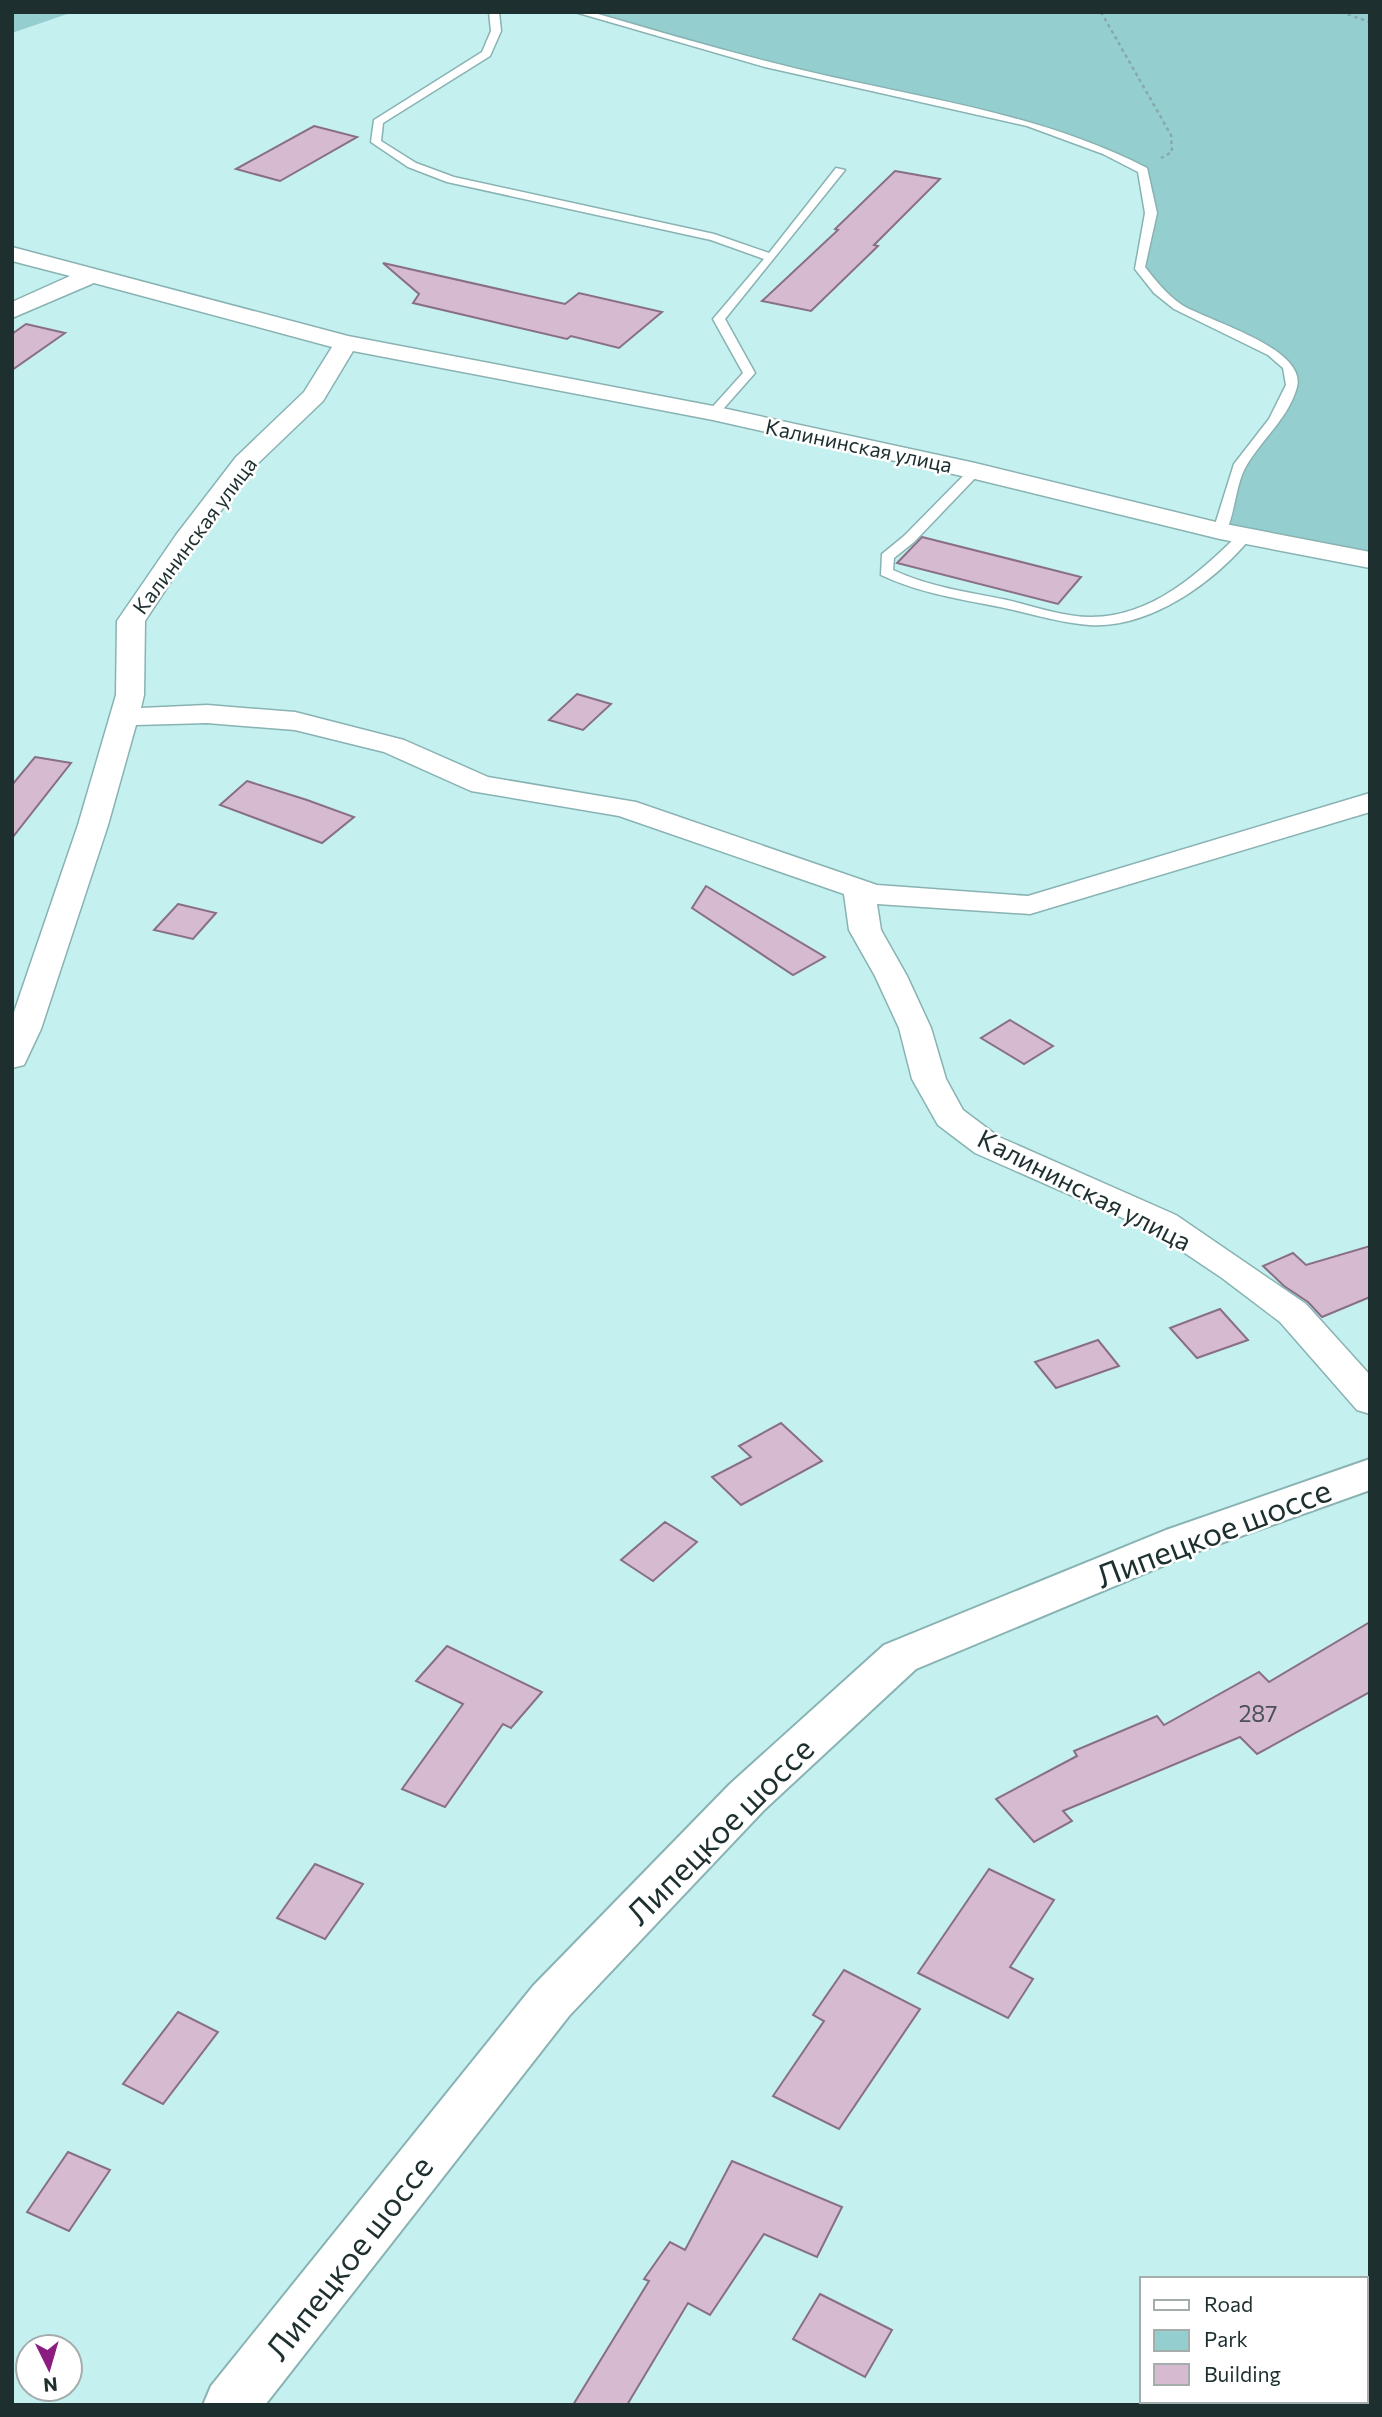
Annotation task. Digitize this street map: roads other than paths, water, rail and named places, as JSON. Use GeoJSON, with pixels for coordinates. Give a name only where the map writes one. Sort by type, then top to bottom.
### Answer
{"type":"FeatureCollection","features":[{"type":"Feature","properties":{"kind":"street","name":"Калининская улица"},"geometry":{"type":"LineString","coordinates":[[12,254],[346,343],[713,413],[975,471],[1220,531],[1370,560]]}},
{"type":"Feature","properties":{"kind":"street"},"geometry":{"type":"LineString","coordinates":[[12,311],[90,276]]}},
{"type":"Feature","properties":{"kind":"street","name":"Калининская улица"},"geometry":{"type":"LineString","coordinates":[[12,1058],[25,1029],[93,825],[130,695],[131,621],[185,541],[245,462],[314,396],[346,343]]}},
{"type":"Feature","properties":{"kind":"street"},"geometry":{"type":"LineString","coordinates":[[123,717],[207,714],[295,721],[394,746],[481,785],[625,808],[873,894],[1030,905],[1370,802]]}},
{"type":"Feature","properties":{"kind":"street","name":"Калининская улица"},"geometry":{"type":"LineString","coordinates":[[859,889],[864,930],[891,976],[915,1028],[929,1079],[950,1117],[987,1145],[1164,1223],[1236,1270],[1293,1313],[1370,1401]]}},
{"type":"Feature","properties":{"kind":"street","name":"Липецкое шоссе"},"geometry":{"type":"LineString","coordinates":[[231,2405],[551,2001],[747,1797],[901,1657],[1181,1541],[1370,1474]]}},
{"type":"Feature","properties":{"kind":"lane"},"geometry":{"type":"LineString","coordinates":[[494,12],[496,31],[486,54],[378,122],[376,142],[412,165],[451,180],[714,237],[771,258]]}},
{"type":"Feature","properties":{"kind":"lane"},"geometry":{"type":"LineString","coordinates":[[580,12],[788,70],[1048,128],[1110,151],[1143,170],[1151,213],[1139,267],[1158,292],[1178,307],[1272,352],[1289,367],[1292,384],[1275,420],[1240,464],[1220,531]]}},
{"type":"Feature","properties":{"kind":"lane"},"geometry":{"type":"LineString","coordinates":[[713,413],[748,373],[719,320],[840,170]]}},
{"type":"Feature","properties":{"kind":"lane"},"geometry":{"type":"LineString","coordinates":[[975,471],[887,558],[886,572],[916,586],[1090,621],[1133,616],[1168,599],[1204,576],[1246,535]]}}]}
